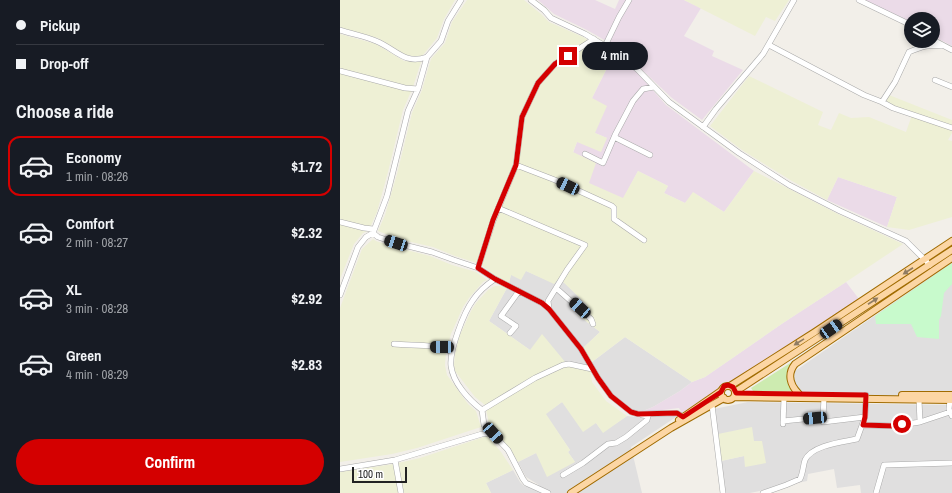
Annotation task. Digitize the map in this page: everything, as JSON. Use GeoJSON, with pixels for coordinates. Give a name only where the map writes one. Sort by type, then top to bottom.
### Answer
{"type":"FeatureCollection","features":[{"type":"Feature","properties":{"kind":"main road"},"geometry":{"type":"LineString","coordinates":[[928,262],[952,241]]}},
{"type":"Feature","properties":{"kind":"main road"},"geometry":{"type":"LineString","coordinates":[[671,428],[683,417],[721,392],[724,386],[730,386],[854,310],[928,262],[952,250]]}},
{"type":"Feature","properties":{"kind":"main road"},"geometry":{"type":"LineString","coordinates":[[799,394],[792,385],[790,376],[792,368],[798,361],[860,318],[952,258]]}},
{"type":"Feature","properties":{"kind":"main road"},"geometry":{"type":"LineString","coordinates":[[854,310],[860,318]]}},
{"type":"Feature","properties":{"kind":"main road"},"geometry":{"type":"LineString","coordinates":[[571,493],[671,428],[724,398],[729,400],[735,394],[794,354],[854,310]]}},
{"type":"Feature","properties":{"kind":"main road"},"geometry":{"type":"LineString","coordinates":[[794,354],[798,361]]}},
{"type":"Feature","properties":{"kind":"main road"},"geometry":{"type":"LineString","coordinates":[[730,386],[734,389],[735,394]]}},
{"type":"Feature","properties":{"kind":"main road"},"geometry":{"type":"LineString","coordinates":[[721,392],[724,398]]}},
{"type":"Feature","properties":{"kind":"main road"},"geometry":{"type":"LineString","coordinates":[[735,394],[799,394],[919,400],[951,399]]}},
{"type":"Feature","properties":{"kind":"main road"},"geometry":{"type":"LineString","coordinates":[[735,394],[784,398],[866,397],[951,399]]}},
{"type":"Feature","properties":{"kind":"street"},"geometry":{"type":"LineString","coordinates":[[340,30],[377,41],[405,58],[419,60],[427,56],[441,40],[448,21],[461,0]]}},
{"type":"Feature","properties":{"kind":"street"},"geometry":{"type":"LineString","coordinates":[[531,0],[544,10],[551,18],[594,39],[637,69],[669,102],[739,154],[789,185],[840,211],[906,241],[928,262]]}},
{"type":"Feature","properties":{"kind":"street"},"geometry":{"type":"LineString","coordinates":[[605,46],[618,17],[629,0]]}},
{"type":"Feature","properties":{"kind":"street"},"geometry":{"type":"LineString","coordinates":[[703,127],[769,45],[794,0]]}},
{"type":"Feature","properties":{"kind":"street"},"geometry":{"type":"LineString","coordinates":[[859,0],[904,22]]}},
{"type":"Feature","properties":{"kind":"street"},"geometry":{"type":"LineString","coordinates":[[478,268],[498,208],[516,165],[522,117],[538,83],[555,64],[594,39]]}},
{"type":"Feature","properties":{"kind":"street"},"geometry":{"type":"LineString","coordinates":[[882,102],[895,82],[909,52],[926,45],[933,44],[952,50]]}},
{"type":"Feature","properties":{"kind":"street"},"geometry":{"type":"LineString","coordinates":[[769,45],[864,95],[893,108],[952,128]]}},
{"type":"Feature","properties":{"kind":"street"},"geometry":{"type":"LineString","coordinates":[[340,294],[342,280],[358,247],[373,231],[381,214],[387,196],[408,111],[418,89],[427,56]]}},
{"type":"Feature","properties":{"kind":"street"},"geometry":{"type":"LineString","coordinates":[[340,71],[405,88],[418,89]]}},
{"type":"Feature","properties":{"kind":"street"},"geometry":{"type":"LineString","coordinates":[[935,80],[952,87]]}},
{"type":"Feature","properties":{"kind":"street"},"geometry":{"type":"LineString","coordinates":[[585,154],[603,163],[615,135],[633,101],[643,89],[654,87]]}},
{"type":"Feature","properties":{"kind":"street"},"geometry":{"type":"LineString","coordinates":[[615,135],[616,138],[650,155]]}},
{"type":"Feature","properties":{"kind":"street"},"geometry":{"type":"LineString","coordinates":[[516,165],[555,180],[612,206],[614,208],[614,218],[644,240]]}},
{"type":"Feature","properties":{"kind":"street"},"geometry":{"type":"LineString","coordinates":[[498,208],[585,245],[548,301],[549,309]]}},
{"type":"Feature","properties":{"kind":"street"},"geometry":{"type":"LineString","coordinates":[[340,222],[373,231],[378,237],[432,252],[478,268],[495,279],[542,303],[549,309],[581,349],[592,369],[611,396],[631,412],[648,416],[647,420],[626,437],[616,443],[608,444],[563,475]]}},
{"type":"Feature","properties":{"kind":"street"},"geometry":{"type":"LineString","coordinates":[[495,279],[485,286],[472,300],[457,336],[452,352],[451,365],[458,384],[471,401],[482,410],[484,425],[508,450],[523,480],[526,483],[548,493]]}},
{"type":"Feature","properties":{"kind":"street"},"geometry":{"type":"LineString","coordinates":[[556,288],[591,319],[593,324]]}},
{"type":"Feature","properties":{"kind":"street"},"geometry":{"type":"LineString","coordinates":[[510,333],[516,326],[501,316],[519,291]]}},
{"type":"Feature","properties":{"kind":"street"},"geometry":{"type":"LineString","coordinates":[[394,344],[442,347],[452,352]]}},
{"type":"Feature","properties":{"kind":"street"},"geometry":{"type":"LineString","coordinates":[[482,410],[535,378],[563,365],[569,364],[592,369]]}},
{"type":"Feature","properties":{"kind":"street"},"geometry":{"type":"LineString","coordinates":[[763,493],[800,479],[805,460],[814,451],[839,442],[858,439],[865,417],[866,397]]}},
{"type":"Feature","properties":{"kind":"street"},"geometry":{"type":"LineString","coordinates":[[784,398],[783,422],[823,417]]}},
{"type":"Feature","properties":{"kind":"street"},"geometry":{"type":"LineString","coordinates":[[824,398],[823,422],[865,417]]}},
{"type":"Feature","properties":{"kind":"street"},"geometry":{"type":"LineString","coordinates":[[863,425],[895,426],[920,422],[951,414],[949,407],[951,399]]}},
{"type":"Feature","properties":{"kind":"street"},"geometry":{"type":"LineString","coordinates":[[919,400],[920,422]]}},
{"type":"Feature","properties":{"kind":"street"},"geometry":{"type":"LineString","coordinates":[[712,405],[723,493]]}},
{"type":"Feature","properties":{"kind":"street"},"geometry":{"type":"LineString","coordinates":[[638,414],[677,413],[683,417]]}},
{"type":"Feature","properties":{"kind":"street"},"geometry":{"type":"LineString","coordinates":[[340,469],[395,460],[482,434],[493,433]]}},
{"type":"Feature","properties":{"kind":"street"},"geometry":{"type":"LineString","coordinates":[[395,460],[401,493]]}},
{"type":"Feature","properties":{"kind":"street"},"geometry":{"type":"LineString","coordinates":[[876,493],[884,465],[952,463]]}},
{"type":"Feature","properties":{"kind":"shaded area"},"geometry":{"type":"Polygon","coordinates":[[[538,0],[595,0],[615,9],[619,0],[684,0],[701,8],[684,36],[714,51],[712,56],[743,70],[702,120],[672,98],[638,66],[608,42],[554,14],[538,0]]]}},
{"type":"Feature","properties":{"kind":"shaded area"},"geometry":{"type":"Polygon","coordinates":[[[864,0],[952,0],[952,46],[940,40],[940,12],[904,12],[904,21],[864,0]]]}},
{"type":"Feature","properties":{"kind":"shaded area"},"geometry":{"type":"Polygon","coordinates":[[[603,49],[635,70],[666,105],[754,171],[724,212],[694,193],[685,203],[664,193],[668,186],[638,171],[623,199],[588,183],[573,153],[577,142],[607,138],[595,133],[592,98],[606,70],[596,62],[603,49]]]}},
{"type":"Feature","properties":{"kind":"shaded area"},"geometry":{"type":"Polygon","coordinates":[[[838,177],[897,197],[887,227],[827,200],[838,177]]]}},
{"type":"Feature","properties":{"kind":"shaded area"},"geometry":{"type":"Polygon","coordinates":[[[952,262],[952,398],[799,396],[794,384],[795,371],[952,262]]]}},
{"type":"Feature","properties":{"kind":"shaded area"},"geometry":{"type":"Polygon","coordinates":[[[526,271],[554,283],[559,277],[587,305],[578,315],[600,332],[583,348],[551,308],[509,283],[511,274],[526,271]]]}},
{"type":"Feature","properties":{"kind":"shaded area"},"geometry":{"type":"Polygon","coordinates":[[[846,282],[859,299],[682,413],[679,408],[638,413],[653,407],[692,382],[705,377],[846,282]]]}},
{"type":"Feature","properties":{"kind":"shaded area"},"geometry":{"type":"Polygon","coordinates":[[[508,286],[541,303],[584,355],[590,366],[566,363],[530,350],[489,321],[508,286]]]}},
{"type":"Feature","properties":{"kind":"shaded area"},"geometry":{"type":"Polygon","coordinates":[[[625,337],[692,382],[653,407],[638,413],[631,411],[610,394],[593,369],[592,362],[625,337]]]}},
{"type":"Feature","properties":{"kind":"shaded area"},"geometry":{"type":"Polygon","coordinates":[[[562,402],[596,423],[603,432],[627,416],[637,417],[674,415],[676,417],[631,447],[642,493],[491,493],[486,483],[513,470],[524,486],[530,487],[539,485],[526,477],[518,462],[536,453],[575,462],[568,452],[570,450],[545,414],[562,402]]]}},
{"type":"Feature","properties":{"kind":"shaded area"},"geometry":{"type":"Polygon","coordinates":[[[748,402],[952,405],[952,493],[861,493],[860,485],[837,488],[834,469],[808,474],[807,481],[750,493],[726,493],[721,461],[744,456],[762,441],[754,441],[718,434],[714,409],[748,402]]]}},
{"type":"Feature","properties":{"kind":"green space"},"geometry":{"type":"Polygon","coordinates":[[[340,0],[455,0],[444,19],[437,38],[423,55],[418,57],[406,55],[378,38],[340,28],[340,0]]]}},
{"type":"Feature","properties":{"kind":"green space"},"geometry":{"type":"Polygon","coordinates":[[[467,0],[524,0],[549,22],[583,37],[603,49],[596,62],[606,70],[592,98],[607,106],[595,133],[607,138],[601,152],[577,142],[573,152],[596,163],[589,183],[623,198],[638,171],[668,186],[664,193],[685,203],[693,192],[724,212],[754,171],[838,214],[903,244],[783,323],[705,377],[692,382],[625,337],[592,362],[583,348],[600,332],[578,315],[587,305],[559,278],[554,284],[526,271],[521,280],[511,275],[509,283],[497,277],[480,264],[433,247],[398,239],[378,231],[385,215],[397,174],[412,113],[422,90],[431,59],[445,43],[452,22],[467,0]]]}},
{"type":"Feature","properties":{"kind":"green space"},"geometry":{"type":"Polygon","coordinates":[[[684,0],[789,0],[775,21],[766,17],[755,36],[684,0]]]}},
{"type":"Feature","properties":{"kind":"green space"},"geometry":{"type":"Polygon","coordinates":[[[340,34],[376,44],[404,61],[421,62],[413,87],[403,110],[377,212],[369,230],[363,233],[354,244],[340,279],[340,34]]]}},
{"type":"Feature","properties":{"kind":"green space"},"geometry":{"type":"Polygon","coordinates":[[[749,76],[823,112],[818,125],[831,130],[839,113],[851,118],[869,117],[906,132],[912,115],[884,104],[889,95],[952,120],[952,133],[948,140],[952,141],[952,217],[909,230],[887,227],[897,197],[838,177],[827,200],[792,181],[742,150],[710,126],[749,76]]]}},
{"type":"Feature","properties":{"kind":"green space"},"geometry":{"type":"Polygon","coordinates":[[[373,239],[395,247],[430,256],[452,265],[476,272],[487,280],[483,282],[463,307],[451,334],[446,352],[445,365],[447,375],[468,404],[476,411],[481,427],[417,448],[392,454],[340,462],[340,308],[362,249],[373,239]]]}},
{"type":"Feature","properties":{"kind":"green space"},"geometry":{"type":"Polygon","coordinates":[[[952,263],[952,284],[944,293],[941,316],[939,320],[939,339],[917,337],[911,324],[876,324],[875,316],[952,263]]]}},
{"type":"Feature","properties":{"kind":"green space"},"geometry":{"type":"Polygon","coordinates":[[[495,286],[508,286],[489,321],[530,350],[542,334],[566,363],[590,366],[592,382],[606,401],[627,416],[603,433],[596,423],[583,432],[562,402],[546,414],[570,450],[568,452],[575,462],[547,477],[536,453],[518,462],[489,423],[485,405],[475,397],[455,371],[455,354],[459,337],[471,311],[488,290],[495,286]]]}},
{"type":"Feature","properties":{"kind":"green space"},"geometry":{"type":"Polygon","coordinates":[[[795,360],[791,366],[795,392],[753,391],[751,388],[795,360]]]}},
{"type":"Feature","properties":{"kind":"green space"},"geometry":{"type":"Polygon","coordinates":[[[752,427],[754,441],[762,441],[766,463],[745,467],[744,456],[721,461],[718,434],[752,427]]]}},
{"type":"Feature","properties":{"kind":"green space"},"geometry":{"type":"Polygon","coordinates":[[[487,436],[501,452],[513,470],[486,483],[491,493],[340,493],[340,472],[394,464],[420,458],[487,436]]]}},
{"type":"Feature","properties":{"kind":"route"},"geometry":{"type":"LineString","coordinates":[[568,56],[555,64],[538,83],[522,117],[516,165],[493,220],[478,268],[495,279],[542,303],[549,309],[581,349],[598,378],[611,396],[631,412],[638,414],[677,413],[683,417],[721,392],[721,389],[724,386],[728,385],[733,387],[736,393],[866,395],[863,425],[895,426],[902,424]]}}]}
